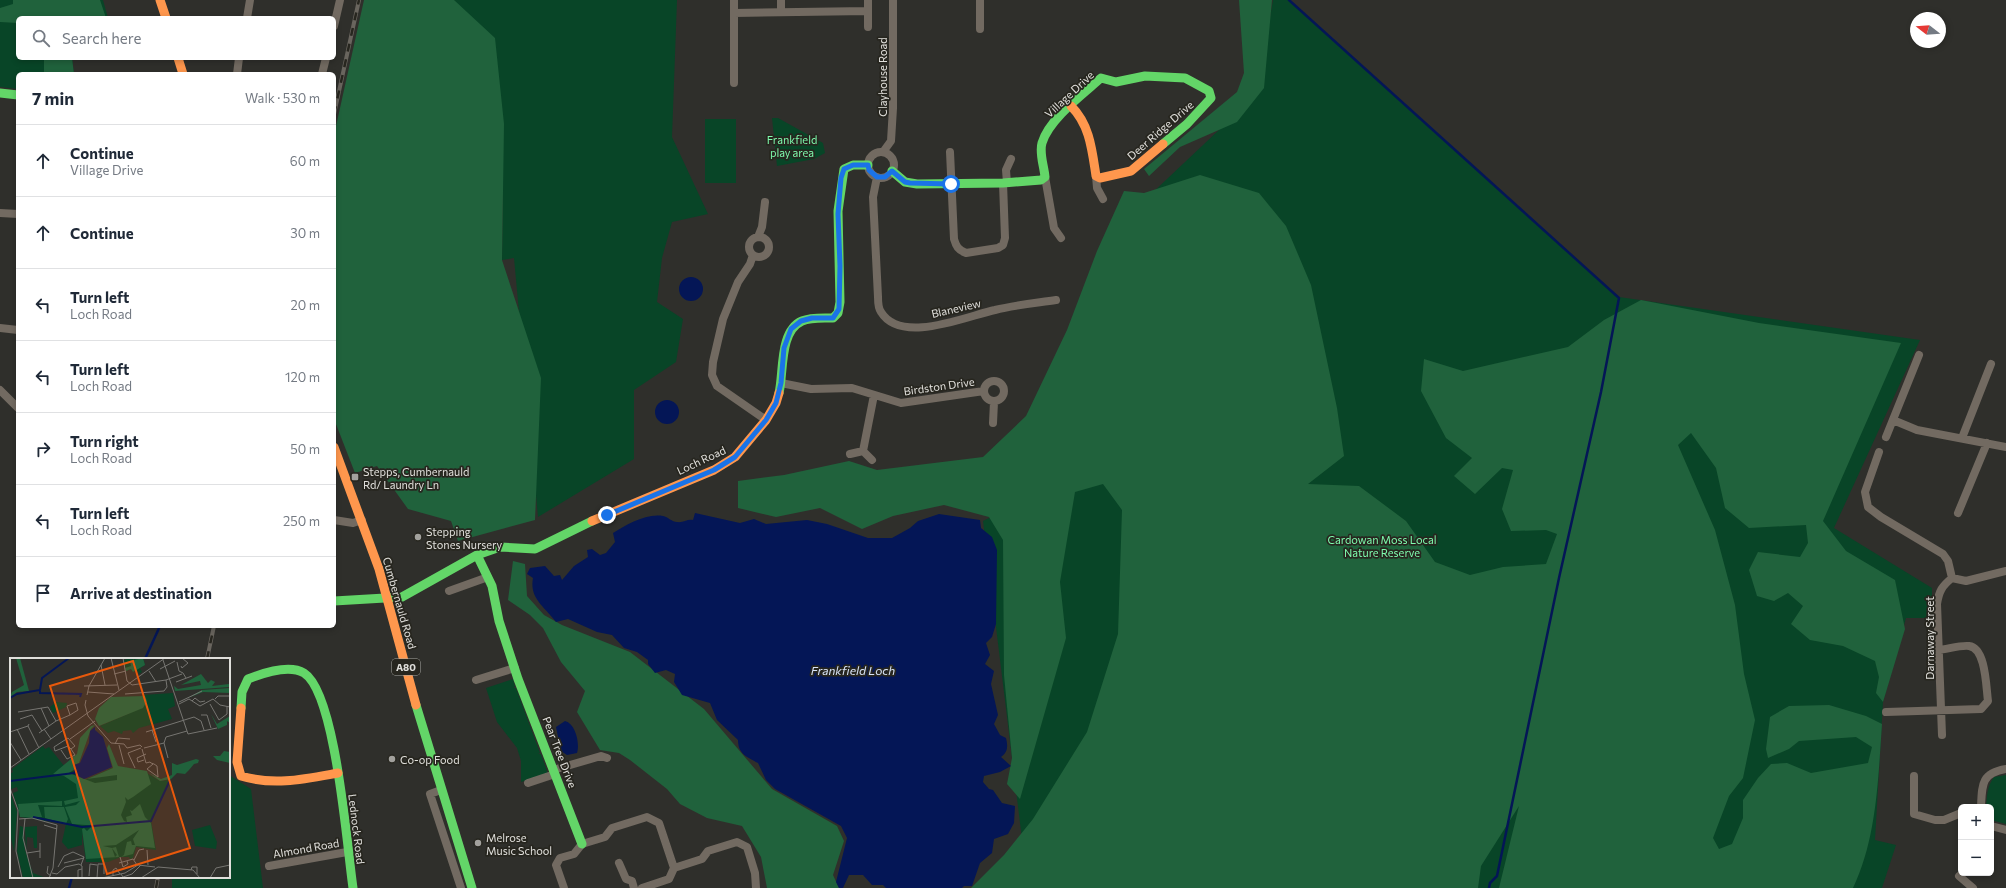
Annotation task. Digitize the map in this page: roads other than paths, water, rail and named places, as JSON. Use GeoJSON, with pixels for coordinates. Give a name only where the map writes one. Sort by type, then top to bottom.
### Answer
{"type":"FeatureCollection","features":[{"type":"Feature","properties":{"kind":"street"},"geometry":{"type":"LineString","coordinates":[[160,0],[165,16]]}},
{"type":"Feature","properties":{"kind":"street"},"geometry":{"type":"LineString","coordinates":[[247,16],[250,0]]}},
{"type":"Feature","properties":{"kind":"street"},"geometry":{"type":"LineString","coordinates":[[336,17],[340,0]]}},
{"type":"Feature","properties":{"kind":"street"},"geometry":{"type":"LineString","coordinates":[[734,0],[734,84]]}},
{"type":"Feature","properties":{"kind":"street"},"geometry":{"type":"LineString","coordinates":[[781,0],[782,11]]}},
{"type":"Feature","properties":{"kind":"street"},"geometry":{"type":"LineString","coordinates":[[868,0],[868,27]]}},
{"type":"Feature","properties":{"kind":"street","name":"Clayhouse Road"},"geometry":{"type":"LineString","coordinates":[[883,152],[891,141],[893,108],[893,0]]}},
{"type":"Feature","properties":{"kind":"street"},"geometry":{"type":"LineString","coordinates":[[980,0],[980,29]]}},
{"type":"Feature","properties":{"kind":"street"},"geometry":{"type":"LineString","coordinates":[[734,13],[782,11],[868,11]]}},
{"type":"Feature","properties":{"kind":"street"},"geometry":{"type":"LineString","coordinates":[[179,60],[182,72]]}},
{"type":"Feature","properties":{"kind":"street"},"geometry":{"type":"LineString","coordinates":[[237,72],[240,60]]}},
{"type":"Feature","properties":{"kind":"street"},"geometry":{"type":"LineString","coordinates":[[322,72],[326,60]]}},
{"type":"Feature","properties":{"kind":"street","name":"Village Drive"},"geometry":{"type":"LineString","coordinates":[[1045,177],[1042,143],[1046,134],[1071,106],[1100,78],[1116,82],[1145,76],[1185,78],[1206,88],[1210,93]]}},
{"type":"Feature","properties":{"kind":"street"},"geometry":{"type":"LineString","coordinates":[[0,93],[16,95]]}},
{"type":"Feature","properties":{"kind":"street","name":"Deer Ridge Drive"},"geometry":{"type":"LineString","coordinates":[[1096,176],[1104,177],[1131,170],[1187,124],[1209,102],[1210,93]]}},
{"type":"Feature","properties":{"kind":"street"},"geometry":{"type":"LineString","coordinates":[[1071,106],[1078,112],[1088,131],[1098,188],[1103,199]]}},
{"type":"Feature","properties":{"kind":"street"},"geometry":{"type":"LineString","coordinates":[[877,152],[883,152],[890,155],[893,161],[892,171],[885,177],[877,177],[869,170],[868,165],[872,155],[877,152]]}},
{"type":"Feature","properties":{"kind":"street"},"geometry":{"type":"LineString","coordinates":[[950,152],[954,239],[957,248],[966,252],[998,248],[1003,245],[1005,238],[1006,170],[1011,159]]}},
{"type":"Feature","properties":{"kind":"street","name":"Loch Road"},"geometry":{"type":"LineString","coordinates":[[336,601],[402,597],[477,554],[500,547],[535,549],[586,524],[714,470],[735,457],[766,420],[776,403],[781,383],[784,348],[791,329],[801,321],[812,318],[833,318],[838,313],[840,266],[838,214],[841,178],[844,169],[853,165],[868,165]]}},
{"type":"Feature","properties":{"kind":"street"},"geometry":{"type":"LineString","coordinates":[[892,171],[905,182],[910,183],[1005,183],[1041,180],[1045,177],[1054,228],[1061,238]]}},
{"type":"Feature","properties":{"kind":"street","name":"Blaneview"},"geometry":{"type":"LineString","coordinates":[[877,177],[873,197],[878,297],[880,311],[888,320],[906,327],[922,327],[950,323],[996,310],[1056,300]]}},
{"type":"Feature","properties":{"kind":"street"},"geometry":{"type":"LineString","coordinates":[[765,202],[762,227],[758,237],[750,243],[750,249],[753,255],[750,264],[738,282],[723,319],[713,362],[712,375],[717,386],[766,420]]}},
{"type":"Feature","properties":{"kind":"street"},"geometry":{"type":"LineString","coordinates":[[0,213],[16,214]]}},
{"type":"Feature","properties":{"kind":"street"},"geometry":{"type":"LineString","coordinates":[[753,255],[762,256],[769,250],[767,241],[758,237]]}},
{"type":"Feature","properties":{"kind":"street"},"geometry":{"type":"LineString","coordinates":[[0,328],[16,330]]}},
{"type":"Feature","properties":{"kind":"street"},"geometry":{"type":"LineString","coordinates":[[1886,437],[1919,355]]}},
{"type":"Feature","properties":{"kind":"street"},"geometry":{"type":"LineString","coordinates":[[1962,438],[1991,364]]}},
{"type":"Feature","properties":{"kind":"street","name":"Birdston Drive"},"geometry":{"type":"LineString","coordinates":[[993,381],[1002,385],[1004,395],[1000,400],[994,402],[988,399],[984,391],[987,384],[993,381]]}},
{"type":"Feature","properties":{"kind":"street","name":"Birdston Drive"},"geometry":{"type":"LineString","coordinates":[[781,383],[810,390],[852,388],[901,403],[984,391]]}},
{"type":"Feature","properties":{"kind":"street"},"geometry":{"type":"LineString","coordinates":[[0,390],[16,406]]}},
{"type":"Feature","properties":{"kind":"street"},"geometry":{"type":"LineString","coordinates":[[863,452],[874,395]]}},
{"type":"Feature","properties":{"kind":"street"},"geometry":{"type":"LineString","coordinates":[[993,423],[994,402]]}},
{"type":"Feature","properties":{"kind":"street"},"geometry":{"type":"LineString","coordinates":[[1893,420],[1917,430],[2006,447]]}},
{"type":"Feature","properties":{"kind":"street"},"geometry":{"type":"LineString","coordinates":[[1958,513],[1987,443]]}},
{"type":"Feature","properties":{"kind":"street","name":"Cumbernauld Road"},"geometry":{"type":"LineString","coordinates":[[336,452],[379,569],[441,790],[472,888]]}},
{"type":"Feature","properties":{"kind":"street"},"geometry":{"type":"LineString","coordinates":[[850,454],[863,452]]}},
{"type":"Feature","properties":{"kind":"street"},"geometry":{"type":"LineString","coordinates":[[863,452],[872,460]]}},
{"type":"Feature","properties":{"kind":"street"},"geometry":{"type":"LineString","coordinates":[[1879,452],[1865,492],[1868,507],[1881,517],[1942,554],[1948,560],[1952,578],[1966,581],[2006,571]]}},
{"type":"Feature","properties":{"kind":"street"},"geometry":{"type":"LineString","coordinates":[[336,520],[353,523],[362,520]]}},
{"type":"Feature","properties":{"kind":"street","name":"Pear Tree Drive"},"geometry":{"type":"LineString","coordinates":[[477,554],[488,577],[515,668],[582,844]]}},
{"type":"Feature","properties":{"kind":"street"},"geometry":{"type":"LineString","coordinates":[[449,591],[488,577]]}},
{"type":"Feature","properties":{"kind":"street","name":"Darnaway Street"},"geometry":{"type":"LineString","coordinates":[[1942,735],[1937,604],[1939,592],[1943,585],[1952,578]]}},
{"type":"Feature","properties":{"kind":"street"},"geometry":{"type":"LineString","coordinates":[[1886,712],[1981,709],[1986,706],[1988,701],[1981,656],[1977,649],[1969,646],[1938,650]]}},
{"type":"Feature","properties":{"kind":"street"},"geometry":{"type":"LineString","coordinates":[[476,680],[515,668]]}},
{"type":"Feature","properties":{"kind":"street"},"geometry":{"type":"LineString","coordinates":[[294,670],[306,674],[317,686],[326,714],[338,773],[293,780],[255,782],[241,776],[237,762],[242,692],[248,679],[262,673],[274,671],[294,670]]}},
{"type":"Feature","properties":{"kind":"street"},"geometry":{"type":"LineString","coordinates":[[528,782],[601,756],[607,758]]}},
{"type":"Feature","properties":{"kind":"street"},"geometry":{"type":"LineString","coordinates":[[1981,804],[1982,785],[1987,777],[1996,771],[2006,769]]}},
{"type":"Feature","properties":{"kind":"street","name":"Lednock Road"},"geometry":{"type":"LineString","coordinates":[[338,773],[347,852],[353,888]]}},
{"type":"Feature","properties":{"kind":"street"},"geometry":{"type":"LineString","coordinates":[[1914,776],[1914,814],[1935,820],[1944,820],[1958,814]]}},
{"type":"Feature","properties":{"kind":"street"},"geometry":{"type":"LineString","coordinates":[[441,790],[430,794],[460,888]]}},
{"type":"Feature","properties":{"kind":"street"},"geometry":{"type":"LineString","coordinates":[[564,888],[556,865],[560,858],[574,854],[582,844],[605,837],[612,828],[647,817],[659,823],[674,868],[669,879],[642,888]]}},
{"type":"Feature","properties":{"kind":"street"},"geometry":{"type":"LineString","coordinates":[[1994,827],[2006,830]]}},
{"type":"Feature","properties":{"kind":"street"},"geometry":{"type":"LineString","coordinates":[[674,868],[702,859],[708,851],[737,842],[747,847],[755,873],[756,888]]}},
{"type":"Feature","properties":{"kind":"street","name":"Almond Road"},"geometry":{"type":"LineString","coordinates":[[269,866],[347,852]]}},
{"type":"Feature","properties":{"kind":"street"},"geometry":{"type":"LineString","coordinates":[[619,863],[626,879],[632,881],[634,888]]}},
{"type":"Feature","properties":{"kind":"street"},"geometry":{"type":"LineString","coordinates":[[1959,876],[1973,888]]}},
{"type":"Feature","properties":{"kind":"water"},"geometry":{"type":"Polygon","coordinates":[[[691,277],[696,278],[702,284],[702,294],[696,300],[691,301],[686,300],[680,294],[679,289],[680,284],[686,278],[691,277]]]}},
{"type":"Feature","properties":{"kind":"water"},"geometry":{"type":"Polygon","coordinates":[[[667,400],[672,401],[678,407],[678,417],[672,423],[667,424],[662,423],[656,417],[655,412],[656,407],[662,401],[667,400]]]}},
{"type":"Feature","properties":{"kind":"water","name":"Frankfield Loch"},"geometry":{"type":"Polygon","coordinates":[[[695,513],[740,523],[754,519],[766,524],[807,520],[827,524],[868,538],[892,538],[910,528],[918,521],[939,514],[980,520],[981,528],[992,537],[997,550],[996,624],[992,637],[986,643],[990,655],[985,664],[994,671],[991,684],[998,715],[994,724],[1000,735],[1006,738],[1007,741],[1006,751],[1001,757],[1011,766],[1000,772],[984,776],[983,782],[989,789],[993,790],[1002,803],[1015,806],[1014,823],[1008,834],[994,839],[992,853],[980,863],[972,886],[964,886],[962,888],[886,888],[883,885],[872,885],[863,875],[849,875],[843,888],[839,888],[836,882],[847,838],[841,826],[775,789],[766,780],[758,763],[741,752],[738,745],[738,740],[717,720],[710,703],[682,695],[674,682],[675,674],[666,670],[655,673],[648,664],[648,660],[637,652],[624,648],[612,635],[597,632],[568,619],[556,622],[539,602],[533,592],[533,578],[527,574],[530,568],[545,566],[554,576],[560,575],[562,580],[574,566],[588,557],[587,550],[592,549],[600,555],[606,553],[615,542],[613,533],[630,523],[650,516],[663,516],[675,522],[681,522],[693,520],[695,513]]]}},
{"type":"Feature","properties":{"kind":"water"},"geometry":{"type":"Polygon","coordinates":[[[565,721],[572,726],[576,735],[578,745],[577,753],[567,755],[561,751],[556,727],[565,721]]]}},
{"type":"Feature","properties":{"kind":"waterway"},"geometry":{"type":"LineString","coordinates":[[1289,0],[1619,298],[1601,392],[1559,578],[1497,876],[1490,883],[1489,888]]}},
{"type":"Feature","properties":{"kind":"waterway"},"geometry":{"type":"LineString","coordinates":[[145,658],[159,628]]}},
{"type":"Feature","properties":{"kind":"waterway"},"geometry":{"type":"LineString","coordinates":[[69,888],[72,878]]}},
{"type":"Feature","properties":{"kind":"railway"},"geometry":{"type":"LineString","coordinates":[[336,105],[359,0]]}},
{"type":"Feature","properties":{"kind":"railway"},"geometry":{"type":"LineString","coordinates":[[207,658],[214,628]]}},
{"type":"Feature","properties":{"kind":"railway"},"geometry":{"type":"LineString","coordinates":[[156,888],[158,878]]}},
{"type":"Feature","properties":{"kind":"place","name":"Stepps, Cumbernauld Rd/ Laundry Ln"},"geometry":{"type":"Point","coordinates":[355,477]}},
{"type":"Feature","properties":{"kind":"place","name":"Stepping Stones Nursery"},"geometry":{"type":"Point","coordinates":[418,537]}},
{"type":"Feature","properties":{"kind":"place","name":"Co-op Food"},"geometry":{"type":"Point","coordinates":[392,759]}},
{"type":"Feature","properties":{"kind":"place","name":"Melrose Music School"},"geometry":{"type":"Point","coordinates":[478,843]}},
{"type":"Feature","properties":{"kind":"park label","name":"Frankfield play area"},"geometry":{"type":"Point","coordinates":[792,145]}},
{"type":"Feature","properties":{"kind":"park label","name":"Cardowan Moss Local Nature Reserve"},"geometry":{"type":"Point","coordinates":[1382,545]}}]}
